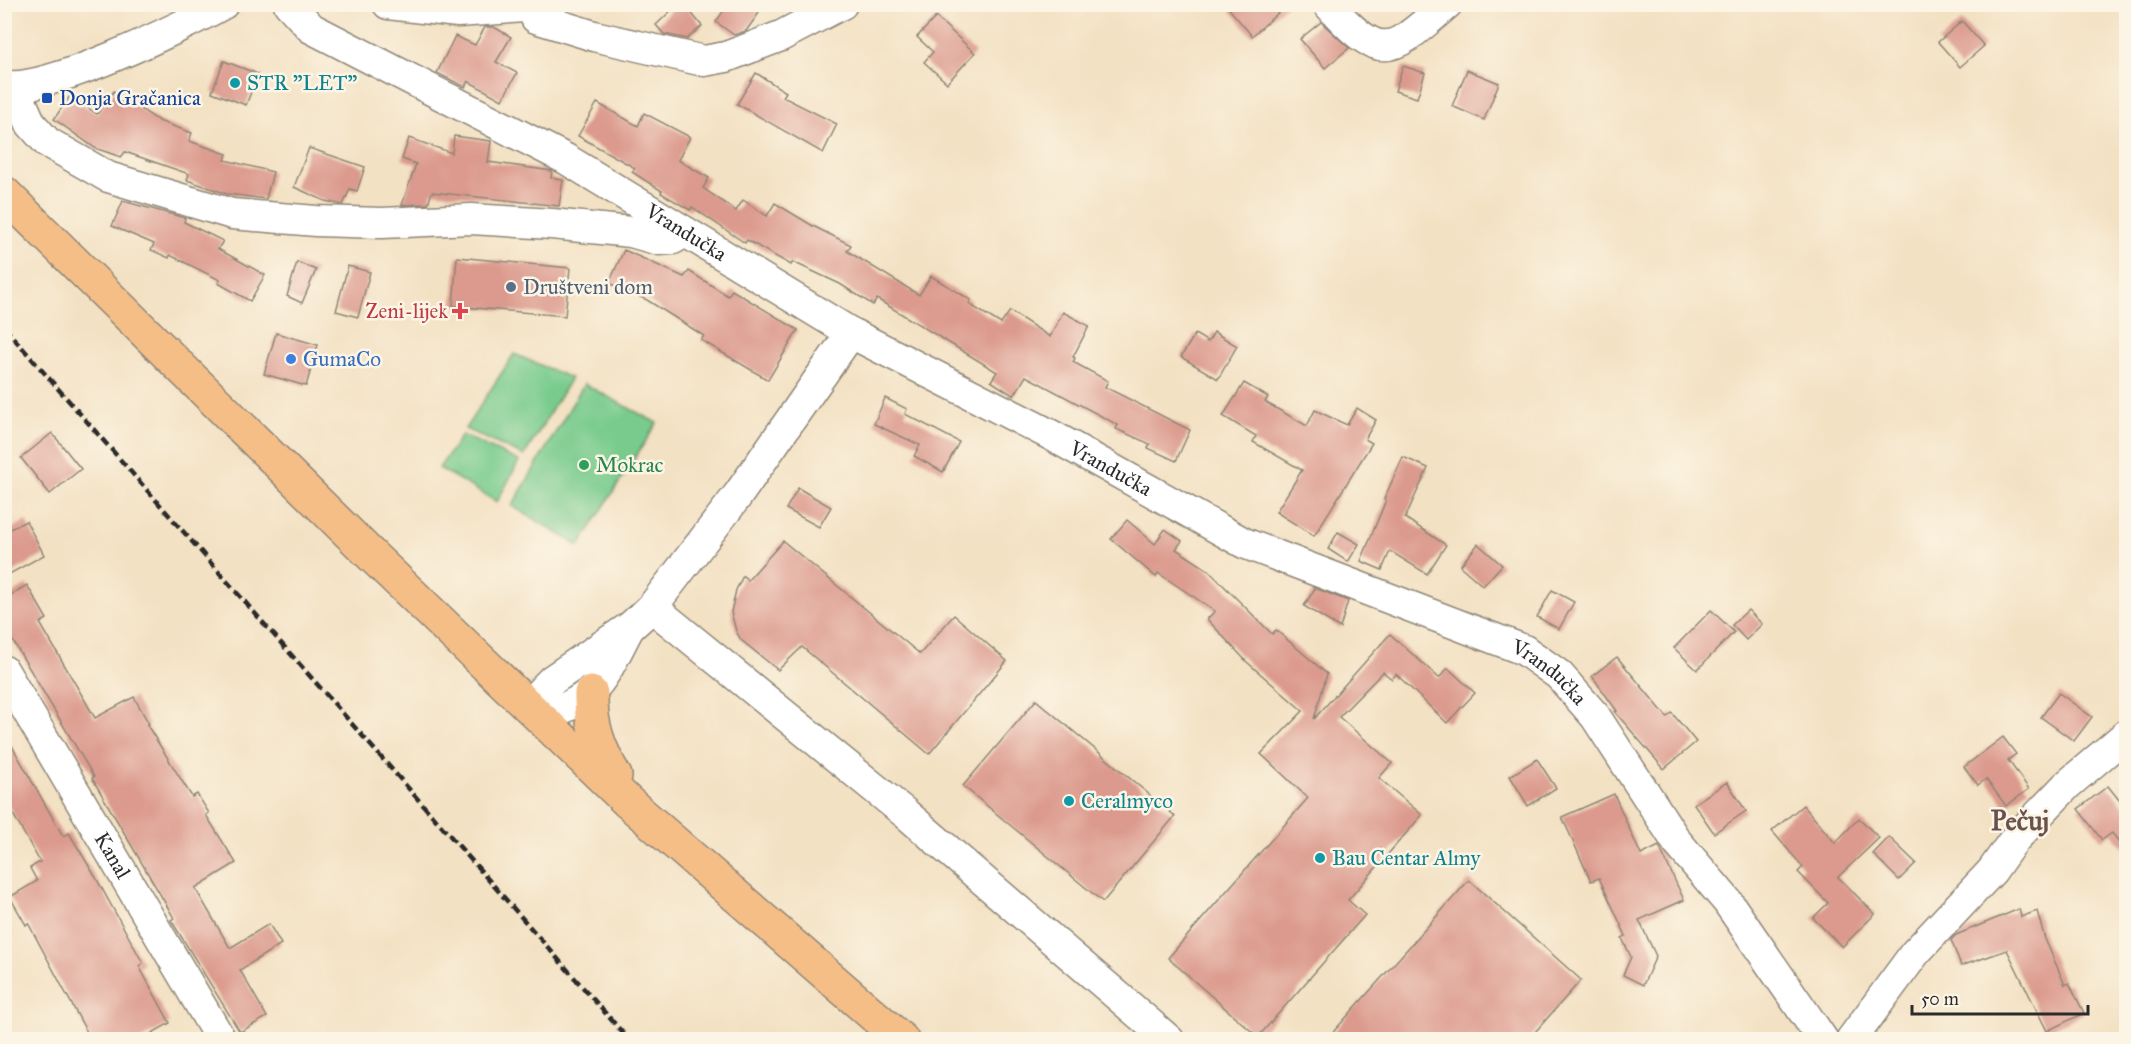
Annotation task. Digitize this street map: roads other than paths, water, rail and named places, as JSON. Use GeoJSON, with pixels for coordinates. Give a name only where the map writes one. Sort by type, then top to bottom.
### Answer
{"type":"FeatureCollection","features":[{"type":"Feature","properties":{"kind":"main road"},"geometry":{"type":"LineString","coordinates":[[4,193],[366,550],[628,801],[902,1040]]}},
{"type":"Feature","properties":{"kind":"main road"},"geometry":{"type":"LineString","coordinates":[[591,693],[590,717],[596,737],[628,801]]}},
{"type":"Feature","properties":{"kind":"street"},"geometry":{"type":"LineString","coordinates":[[223,4],[188,24],[136,48],[42,82],[10,86],[31,124],[47,142],[67,154],[108,177],[232,214],[316,221],[382,223],[471,219],[631,232],[659,240],[673,239],[685,232]]}},
{"type":"Feature","properties":{"kind":"street","name":"Vrandučka"},"geometry":{"type":"LineString","coordinates":[[289,4],[311,28],[566,159],[851,333],[1050,435],[1244,543],[1524,650],[1559,675],[1595,716],[1677,842],[1727,902],[1823,1040]]}},
{"type":"Feature","properties":{"kind":"street"},"geometry":{"type":"LineString","coordinates":[[388,4],[458,12],[543,6]]}},
{"type":"Feature","properties":{"kind":"street"},"geometry":{"type":"LineString","coordinates":[[543,6],[536,18],[594,36],[704,62],[726,57],[781,36],[842,4]]}},
{"type":"Feature","properties":{"kind":"street"},"geometry":{"type":"LineString","coordinates":[[1328,4],[1364,40],[1383,47],[1395,45],[1409,37],[1447,4]]}},
{"type":"Feature","properties":{"kind":"street"},"geometry":{"type":"LineString","coordinates":[[630,627],[591,693],[563,710],[535,710],[552,680],[630,627],[652,607],[738,495],[851,333]]}},
{"type":"Feature","properties":{"kind":"street"},"geometry":{"type":"LineString","coordinates":[[652,607],[905,813],[1169,1040]]}},
{"type":"Feature","properties":{"kind":"street","name":"Kanal"},"geometry":{"type":"LineString","coordinates":[[4,670],[221,1040]]}},
{"type":"Feature","properties":{"kind":"street"},"geometry":{"type":"LineString","coordinates":[[1851,1040],[1915,953],[1992,871],[2014,840],[2067,785],[2127,735]]}},
{"type":"Feature","properties":{"kind":"railway"},"geometry":{"type":"LineString","coordinates":[[4,327],[629,1040]]}},
{"type":"Feature","properties":{"kind":"place","name":"STR \"LET\""},"geometry":{"type":"Point","coordinates":[235,83]}},
{"type":"Feature","properties":{"kind":"place","name":"Donja Gračanica"},"geometry":{"type":"Point","coordinates":[47,98]}},
{"type":"Feature","properties":{"kind":"place","name":"Društveni dom"},"geometry":{"type":"Point","coordinates":[511,287]}},
{"type":"Feature","properties":{"kind":"place","name":"Zeni-lijek"},"geometry":{"type":"Point","coordinates":[460,311]}},
{"type":"Feature","properties":{"kind":"place","name":"GumaCo"},"geometry":{"type":"Point","coordinates":[291,359]}},
{"type":"Feature","properties":{"kind":"place","name":"Mokrac"},"geometry":{"type":"Point","coordinates":[584,465]}},
{"type":"Feature","properties":{"kind":"place","name":"Ceralmyco"},"geometry":{"type":"Point","coordinates":[1069,801]}},
{"type":"Feature","properties":{"kind":"place","name":"Bau Centar Almy"},"geometry":{"type":"Point","coordinates":[1320,858]}},
{"type":"Feature","properties":{"kind":"district","name":"Pečuj"},"geometry":{"type":"Point","coordinates":[2020,820]}}]}
